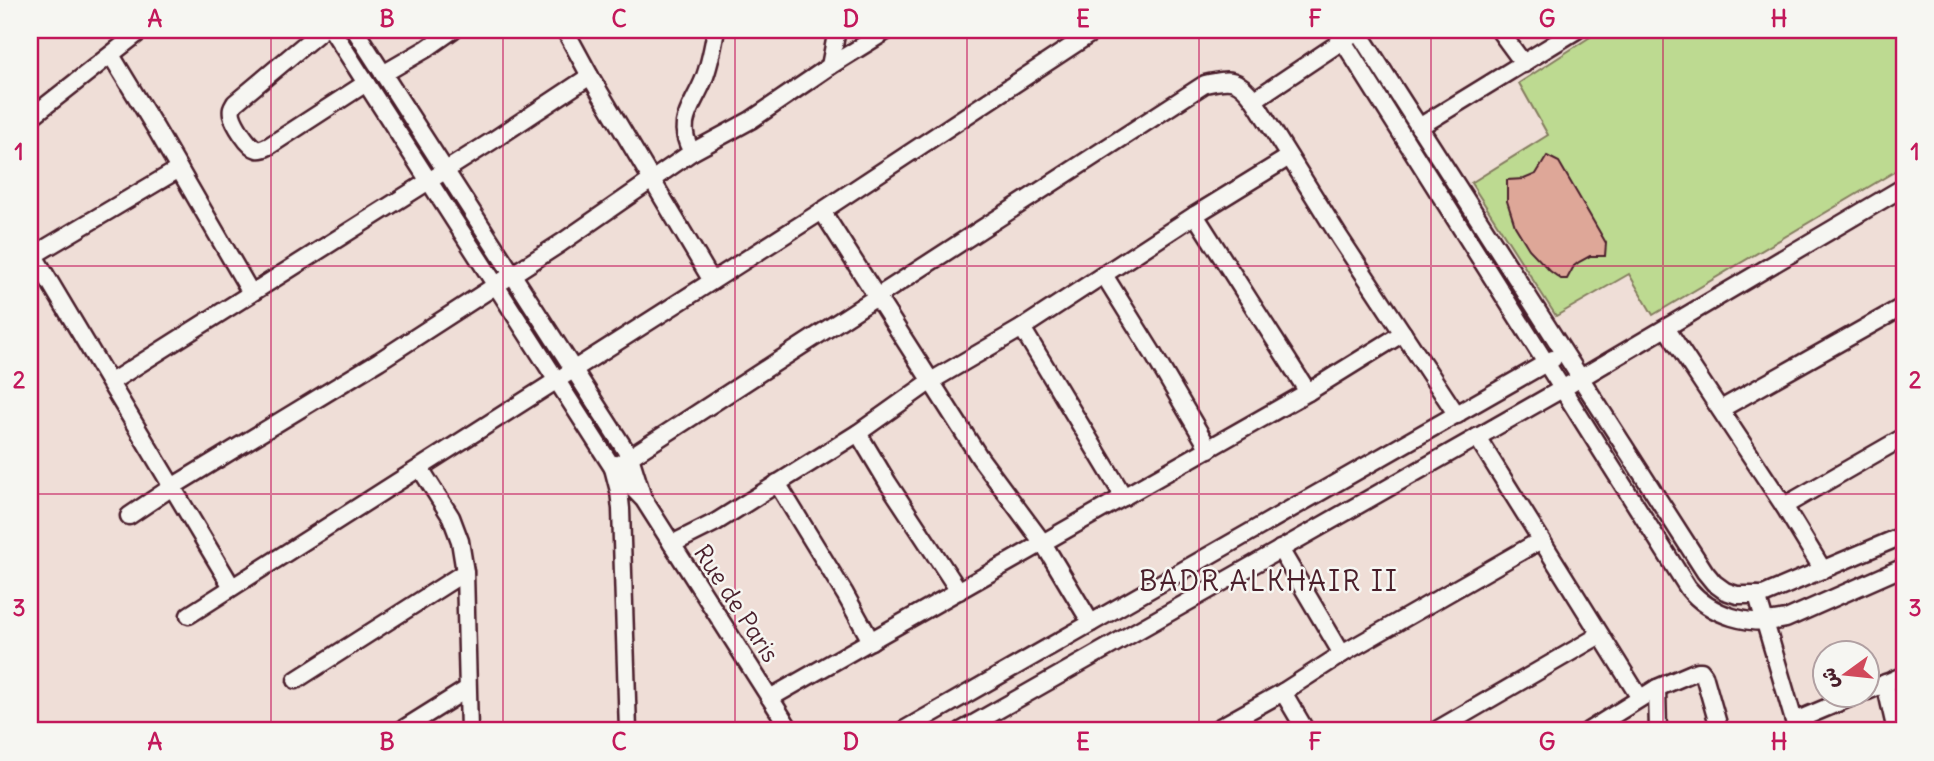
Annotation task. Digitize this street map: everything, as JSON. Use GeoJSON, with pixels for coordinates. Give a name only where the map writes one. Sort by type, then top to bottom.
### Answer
{"type":"FeatureCollection","features":[{"type":"Feature","properties":{"kind":"street"},"geometry":{"type":"LineString","coordinates":[[30,118],[142,30]]}},
{"type":"Feature","properties":{"kind":"street"},"geometry":{"type":"LineString","coordinates":[[322,30],[234,103],[233,117],[246,139],[256,149],[269,146],[366,83]]}},
{"type":"Feature","properties":{"kind":"street"},"geometry":{"type":"LineString","coordinates":[[332,30],[613,468],[644,500]]}},
{"type":"Feature","properties":{"kind":"street"},"geometry":{"type":"LineString","coordinates":[[355,30],[629,457],[644,500]]}},
{"type":"Feature","properties":{"kind":"street"},"geometry":{"type":"LineString","coordinates":[[383,74],[453,30]]}},
{"type":"Feature","properties":{"kind":"street"},"geometry":{"type":"LineString","coordinates":[[692,152],[685,141],[685,121],[704,80],[716,30]]}},
{"type":"Feature","properties":{"kind":"street"},"geometry":{"type":"LineString","coordinates":[[830,66],[837,30]]}},
{"type":"Feature","properties":{"kind":"street"},"geometry":{"type":"LineString","coordinates":[[129,516],[379,361],[561,243],[692,152],[751,120],[888,30]]}},
{"type":"Feature","properties":{"kind":"street"},"geometry":{"type":"LineString","coordinates":[[189,615],[822,211],[1096,30]]}},
{"type":"Feature","properties":{"kind":"street"},"geometry":{"type":"LineString","coordinates":[[1254,100],[1339,35],[1358,30],[1705,572],[1725,591],[1737,595],[1757,595],[1776,590],[1904,535]]}},
{"type":"Feature","properties":{"kind":"street"},"geometry":{"type":"LineString","coordinates":[[1499,30],[1524,64]]}},
{"type":"Feature","properties":{"kind":"street"},"geometry":{"type":"LineString","coordinates":[[1419,127],[1577,30]]}},
{"type":"Feature","properties":{"kind":"street"},"geometry":{"type":"LineString","coordinates":[[573,33],[590,76],[712,281]]}},
{"type":"Feature","properties":{"kind":"street"},"geometry":{"type":"LineString","coordinates":[[1339,35],[1697,599],[1731,617],[1765,621],[1786,619],[1904,567]]}},
{"type":"Feature","properties":{"kind":"street"},"geometry":{"type":"LineString","coordinates":[[111,55],[251,293]]}},
{"type":"Feature","properties":{"kind":"street"},"geometry":{"type":"LineString","coordinates":[[111,382],[547,106],[590,76]]}},
{"type":"Feature","properties":{"kind":"street"},"geometry":{"type":"LineString","coordinates":[[613,468],[1196,88],[1229,81],[1242,84],[1254,100],[1340,238],[1457,415]]}},
{"type":"Feature","properties":{"kind":"street"},"geometry":{"type":"LineString","coordinates":[[672,544],[716,522],[858,433],[932,381],[1022,328],[1289,157]]}},
{"type":"Feature","properties":{"kind":"street"},"geometry":{"type":"LineString","coordinates":[[179,169],[32,252],[232,587]]}},
{"type":"Feature","properties":{"kind":"street"},"geometry":{"type":"LineString","coordinates":[[961,731],[1562,389],[1904,187]]}},
{"type":"Feature","properties":{"kind":"street"},"geometry":{"type":"LineString","coordinates":[[822,211],[980,458],[1043,543],[1091,623]]}},
{"type":"Feature","properties":{"kind":"street"},"geometry":{"type":"LineString","coordinates":[[1195,215],[1308,392]]}},
{"type":"Feature","properties":{"kind":"street"},"geometry":{"type":"LineString","coordinates":[[1104,275],[1209,449]]}},
{"type":"Feature","properties":{"kind":"street"},"geometry":{"type":"LineString","coordinates":[[1721,409],[1904,306]]}},
{"type":"Feature","properties":{"kind":"street"},"geometry":{"type":"LineString","coordinates":[[1022,328],[1124,497]]}},
{"type":"Feature","properties":{"kind":"street"},"geometry":{"type":"LineString","coordinates":[[1666,328],[1784,506],[1823,570]]}},
{"type":"Feature","properties":{"kind":"street"},"geometry":{"type":"LineString","coordinates":[[770,698],[1308,392],[1403,333]]}},
{"type":"Feature","properties":{"kind":"street"},"geometry":{"type":"LineString","coordinates":[[902,731],[1564,353]]}},
{"type":"Feature","properties":{"kind":"street"},"geometry":{"type":"LineString","coordinates":[[858,433],[959,591]]}},
{"type":"Feature","properties":{"kind":"street"},"geometry":{"type":"LineString","coordinates":[[1477,437],[1640,698]]}},
{"type":"Feature","properties":{"kind":"street"},"geometry":{"type":"LineString","coordinates":[[1784,506],[1904,437]]}},
{"type":"Feature","properties":{"kind":"street"},"geometry":{"type":"LineString","coordinates":[[420,468],[451,517],[460,541],[465,572],[469,731]]}},
{"type":"Feature","properties":{"kind":"street"},"geometry":{"type":"LineString","coordinates":[[613,468],[621,509],[628,731]]}},
{"type":"Feature","properties":{"kind":"street"},"geometry":{"type":"LineString","coordinates":[[777,483],[871,641]]}},
{"type":"Feature","properties":{"kind":"street","name":"Rue de Paris"},"geometry":{"type":"LineString","coordinates":[[644,500],[791,731]]}},
{"type":"Feature","properties":{"kind":"street"},"geometry":{"type":"LineString","coordinates":[[1213,731],[1541,540]]}},
{"type":"Feature","properties":{"kind":"street"},"geometry":{"type":"LineString","coordinates":[[1280,549],[1342,654]]}},
{"type":"Feature","properties":{"kind":"street"},"geometry":{"type":"LineString","coordinates":[[296,680],[465,572]]}},
{"type":"Feature","properties":{"kind":"street"},"geometry":{"type":"LineString","coordinates":[[1757,595],[1796,726],[1833,708]]}},
{"type":"Feature","properties":{"kind":"street"},"geometry":{"type":"LineString","coordinates":[[1435,731],[1600,635]]}},
{"type":"Feature","properties":{"kind":"street"},"geometry":{"type":"LineString","coordinates":[[1588,731],[1657,688],[1697,671],[1704,675],[1720,731]]}},
{"type":"Feature","properties":{"kind":"street"},"geometry":{"type":"LineString","coordinates":[[1882,684],[1904,675]]}},
{"type":"Feature","properties":{"kind":"street"},"geometry":{"type":"LineString","coordinates":[[1885,683],[1896,731]]}},
{"type":"Feature","properties":{"kind":"street"},"geometry":{"type":"LineString","coordinates":[[1657,688],[1658,731]]}},
{"type":"Feature","properties":{"kind":"street"},"geometry":{"type":"LineString","coordinates":[[400,731],[467,689]]}},
{"type":"Feature","properties":{"kind":"street"},"geometry":{"type":"LineString","coordinates":[[1283,692],[1306,731]]}},
{"type":"Feature","properties":{"kind":"green space"},"geometry":{"type":"Polygon","coordinates":[[[1601,30],[1904,30],[1904,166],[1653,315],[1629,274],[1556,316],[1471,183],[1548,135],[1519,83],[1601,30]]]}},
{"type":"Feature","properties":{"kind":"building"},"geometry":{"type":"Polygon","coordinates":[[[1547,156],[1559,162],[1606,243],[1605,256],[1590,256],[1579,262],[1567,279],[1561,279],[1550,271],[1529,249],[1515,226],[1507,201],[1507,180],[1524,179],[1536,174],[1547,156]]]}},
{"type":"Feature","properties":{"kind":"district","name":"BADR ALKHAIR II"},"geometry":{"type":"Point","coordinates":[1269,581]}}]}
